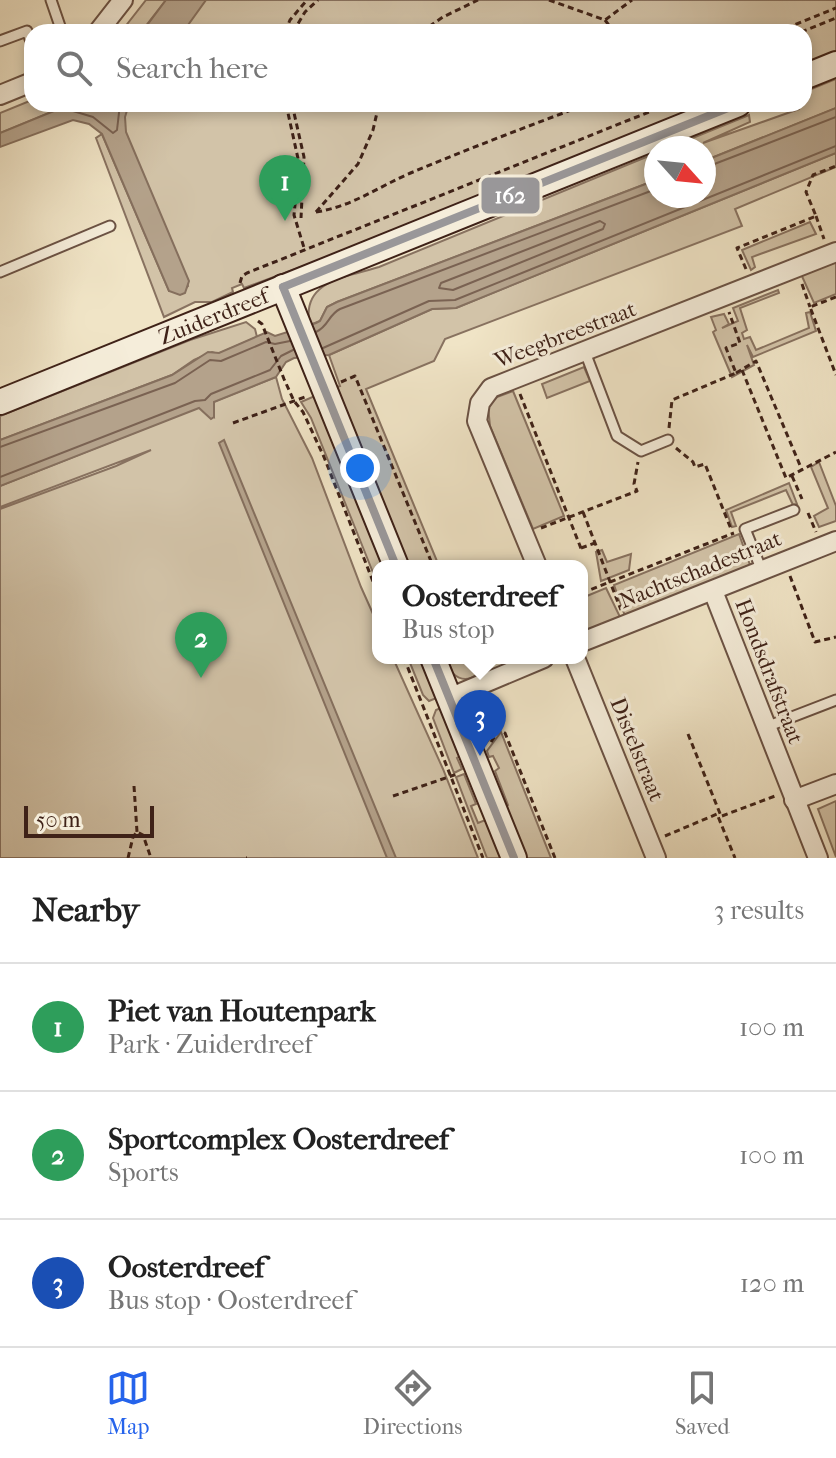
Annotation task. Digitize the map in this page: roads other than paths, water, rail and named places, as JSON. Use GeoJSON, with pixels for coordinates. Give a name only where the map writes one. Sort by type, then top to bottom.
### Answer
{"type":"FeatureCollection","features":[{"type":"Feature","properties":{"kind":"street"},"geometry":{"type":"LineString","coordinates":[[104,24],[123,0]]}},
{"type":"Feature","properties":{"kind":"street"},"geometry":{"type":"LineString","coordinates":[[812,74],[836,64]]}},
{"type":"Feature","properties":{"kind":"street"},"geometry":{"type":"LineString","coordinates":[[0,95],[24,85]]}},
{"type":"Feature","properties":{"kind":"street","name":"Zuiderdreef"},"geometry":{"type":"LineString","coordinates":[[0,402],[718,112]]}},
{"type":"Feature","properties":{"kind":"street","name":"Weegbreestraat"},"geometry":{"type":"LineString","coordinates":[[535,560],[477,421],[480,403],[491,388],[832,254]]}},
{"type":"Feature","properties":{"kind":"street"},"geometry":{"type":"LineString","coordinates":[[283,287],[394,560]]}},
{"type":"Feature","properties":{"kind":"street","name":"Nachtschadestraat"},"geometry":{"type":"LineString","coordinates":[[588,640],[829,543]]}},
{"type":"Feature","properties":{"kind":"street","name":"Hondsdrafstraat"},"geometry":{"type":"LineString","coordinates":[[713,591],[818,858]]}},
{"type":"Feature","properties":{"kind":"street"},"geometry":{"type":"LineString","coordinates":[[435,664],[514,858]]}},
{"type":"Feature","properties":{"kind":"street"},"geometry":{"type":"LineString","coordinates":[[449,698],[530,664]]}},
{"type":"Feature","properties":{"kind":"street","name":"Distelstraat"},"geometry":{"type":"LineString","coordinates":[[577,664],[653,850]]}},
{"type":"Feature","properties":{"kind":"street"},"geometry":{"type":"LineString","coordinates":[[792,793],[836,784]]}},
{"type":"Feature","properties":{"kind":"lane"},"geometry":{"type":"LineString","coordinates":[[51,0],[59,24]]}},
{"type":"Feature","properties":{"kind":"lane"},"geometry":{"type":"LineString","coordinates":[[0,41],[24,32]]}},
{"type":"Feature","properties":{"kind":"lane"},"geometry":{"type":"LineString","coordinates":[[0,272],[110,226]]}},
{"type":"Feature","properties":{"kind":"lane"},"geometry":{"type":"LineString","coordinates":[[585,352],[617,436],[641,451],[668,440]]}},
{"type":"Feature","properties":{"kind":"lane"},"geometry":{"type":"LineString","coordinates":[[762,571],[745,529],[794,510]]}},
{"type":"Feature","properties":{"kind":"lane"},"geometry":{"type":"LineString","coordinates":[[766,727],[836,700]]}},
{"type":"Feature","properties":{"kind":"water"},"geometry":{"type":"Polygon","coordinates":[[[166,0],[206,0],[189,24],[148,24],[166,0]]]}},
{"type":"Feature","properties":{"kind":"water"},"geometry":{"type":"Polygon","coordinates":[[[836,108],[836,153],[716,202],[716,156],[836,108]]]}},
{"type":"Feature","properties":{"kind":"water"},"geometry":{"type":"Polygon","coordinates":[[[51,112],[127,112],[126,132],[189,281],[185,293],[180,295],[169,291],[102,134],[89,124],[73,120],[0,147],[0,133],[51,112]]]}},
{"type":"Feature","properties":{"kind":"water"},"geometry":{"type":"Polygon","coordinates":[[[644,185],[644,208],[701,208],[456,308],[432,309],[329,355],[294,358],[286,362],[276,377],[214,402],[214,417],[211,419],[199,408],[0,486],[0,440],[172,375],[208,352],[219,353],[267,332],[275,336],[316,323],[327,307],[644,185]]]}},
{"type":"Feature","properties":{"kind":"water"},"geometry":{"type":"Polygon","coordinates":[[[224,440],[396,858],[387,858],[219,443],[224,440]]]}},
{"type":"Feature","properties":{"kind":"place","name":"Piet van Houtenpark"},"geometry":{"type":"Point","coordinates":[285,221]}},
{"type":"Feature","properties":{"kind":"place","name":"Sportcomplex Oosterdreef"},"geometry":{"type":"Point","coordinates":[201,678]}},
{"type":"Feature","properties":{"kind":"place","name":"Oosterdreef"},"geometry":{"type":"Point","coordinates":[480,756]}}]}
